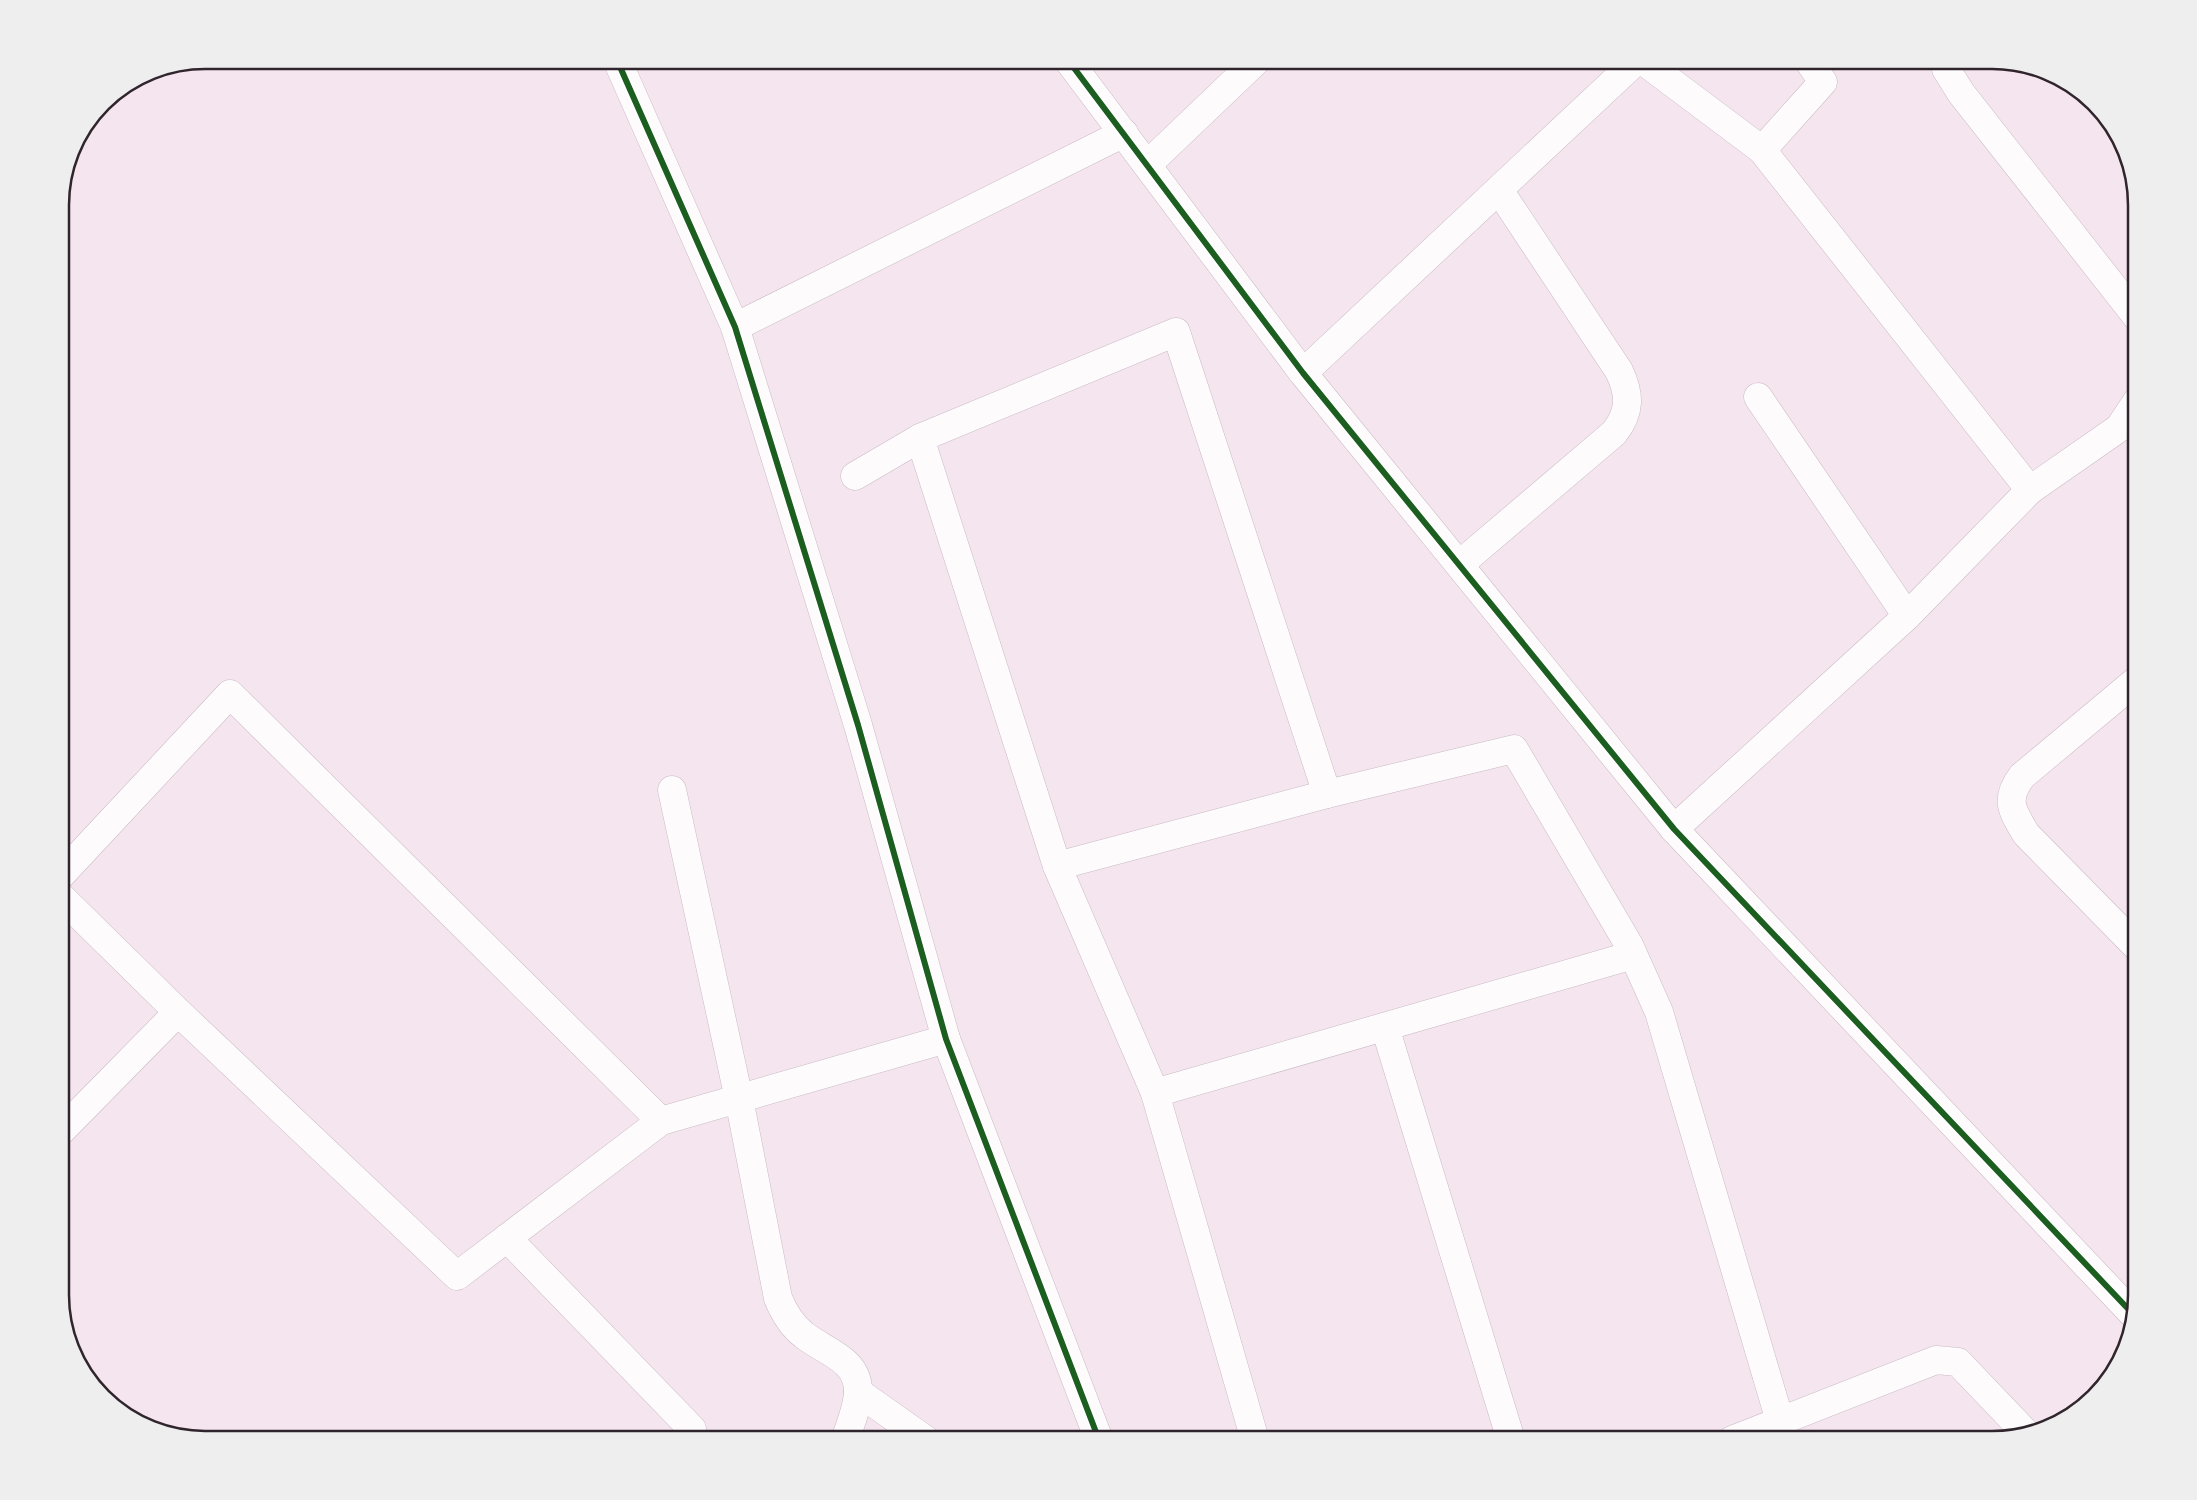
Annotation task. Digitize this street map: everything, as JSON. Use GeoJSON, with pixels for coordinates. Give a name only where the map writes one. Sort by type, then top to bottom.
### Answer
{"type":"FeatureCollection","features":[{"type":"Feature","properties":{"kind":"street"},"geometry":{"type":"LineString","coordinates":[[621,69],[735,327],[858,725],[946,1039],[1096,1431]]}},
{"type":"Feature","properties":{"kind":"street"},"geometry":{"type":"LineString","coordinates":[[1075,69],[1303,373],[1674,829],[2128,1308]]}},
{"type":"Feature","properties":{"kind":"street"},"geometry":{"type":"LineString","coordinates":[[1148,164],[1248,69]]}},
{"type":"Feature","properties":{"kind":"street"},"geometry":{"type":"LineString","coordinates":[[1303,373],[1627,69]]}},
{"type":"Feature","properties":{"kind":"street"},"geometry":{"type":"LineString","coordinates":[[1654,69],[1762,150],[2030,490]]}},
{"type":"Feature","properties":{"kind":"street"},"geometry":{"type":"LineString","coordinates":[[1762,150],[1823,82],[1814,69]]}},
{"type":"Feature","properties":{"kind":"street"},"geometry":{"type":"LineString","coordinates":[[1946,69],[1961,93],[2128,306]]}},
{"type":"Feature","properties":{"kind":"street"},"geometry":{"type":"LineString","coordinates":[[735,327],[1124,133]]}},
{"type":"Feature","properties":{"kind":"street"},"geometry":{"type":"LineString","coordinates":[[1460,564],[1614,433],[1623,423],[1629,400],[1626,385],[1619,371],[1499,190]]}},
{"type":"Feature","properties":{"kind":"street"},"geometry":{"type":"LineString","coordinates":[[855,476],[920,438],[1176,332],[1327,794]]}},
{"type":"Feature","properties":{"kind":"street"},"geometry":{"type":"LineString","coordinates":[[1758,397],[1908,616]]}},
{"type":"Feature","properties":{"kind":"street"},"geometry":{"type":"LineString","coordinates":[[1674,829],[1908,616],[2030,490],[2119,428],[2128,414]]}},
{"type":"Feature","properties":{"kind":"street"},"geometry":{"type":"LineString","coordinates":[[920,438],[1057,866],[1155,1094],[1252,1431]]}},
{"type":"Feature","properties":{"kind":"street"},"geometry":{"type":"LineString","coordinates":[[2128,688],[2022,776],[2012,790],[2011,802],[2016,818],[2026,834],[2128,938]]}},
{"type":"Feature","properties":{"kind":"street"},"geometry":{"type":"LineString","coordinates":[[69,866],[230,694],[660,1121]]}},
{"type":"Feature","properties":{"kind":"street"},"geometry":{"type":"LineString","coordinates":[[1057,866],[1327,794],[1514,749],[1633,955],[1658,1012],[1780,1421]]}},
{"type":"Feature","properties":{"kind":"street"},"geometry":{"type":"LineString","coordinates":[[672,790],[739,1099],[778,1298],[787,1318],[804,1335],[840,1358],[850,1368],[856,1378],[858,1392],[847,1431]]}},
{"type":"Feature","properties":{"kind":"street"},"geometry":{"type":"LineString","coordinates":[[69,905],[178,1012],[457,1276],[660,1121],[946,1039]]}},
{"type":"Feature","properties":{"kind":"street"},"geometry":{"type":"LineString","coordinates":[[1155,1094],[1633,955]]}},
{"type":"Feature","properties":{"kind":"street"},"geometry":{"type":"LineString","coordinates":[[69,1123],[178,1012]]}},
{"type":"Feature","properties":{"kind":"street"},"geometry":{"type":"LineString","coordinates":[[1384,1027],[1508,1431]]}},
{"type":"Feature","properties":{"kind":"street"},"geometry":{"type":"LineString","coordinates":[[507,1238],[692,1429]]}},
{"type":"Feature","properties":{"kind":"street"},"geometry":{"type":"LineString","coordinates":[[1755,1431],[1936,1360],[1958,1362],[2021,1428]]}},
{"type":"Feature","properties":{"kind":"street"},"geometry":{"type":"LineString","coordinates":[[858,1392],[913,1431]]}},
{"type":"Feature","properties":{"kind":"cycle path"},"geometry":{"type":"LineString","coordinates":[[621,69],[735,327],[858,725],[946,1039],[1096,1431]]}},
{"type":"Feature","properties":{"kind":"cycle path"},"geometry":{"type":"LineString","coordinates":[[1075,69],[1303,373],[1674,829],[2128,1308]]}}]}
